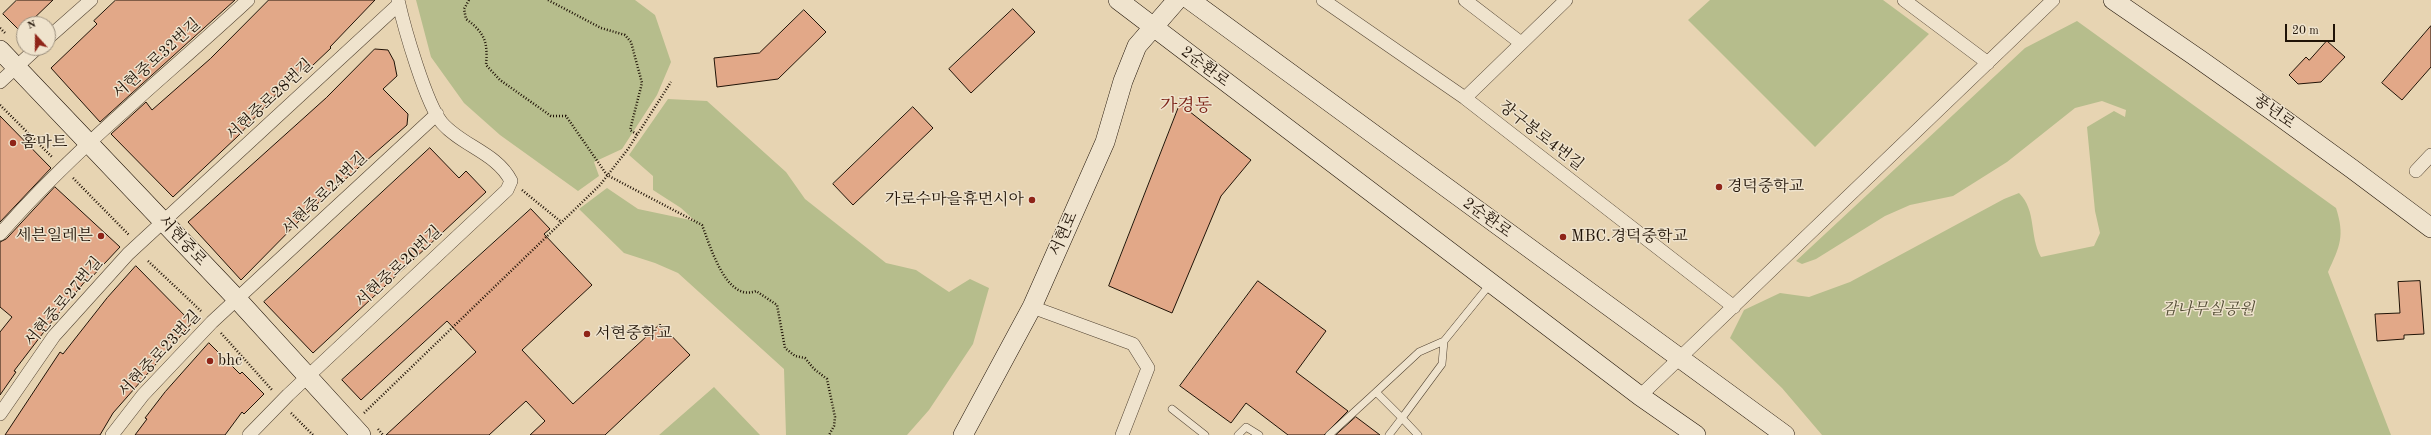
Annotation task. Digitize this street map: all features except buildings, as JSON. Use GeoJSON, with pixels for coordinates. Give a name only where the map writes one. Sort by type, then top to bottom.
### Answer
{"type":"FeatureCollection","features":[{"type":"Feature","properties":{"kind":"street"},"geometry":{"type":"LineString","coordinates":[[56,31],[91,0]]}},
{"type":"Feature","properties":{"kind":"street","name":"서현중로32번길"},"geometry":{"type":"LineString","coordinates":[[0,234],[29,200],[248,0]]}},
{"type":"Feature","properties":{"kind":"street","name":"2순환로"},"geometry":{"type":"LineString","coordinates":[[1118,0],[1152,28],[1640,396],[1696,435]]}},
{"type":"Feature","properties":{"kind":"street","name":"서현로"},"geometry":{"type":"LineString","coordinates":[[962,435],[1032,307],[1105,142],[1123,82],[1137,46],[1177,0]]}},
{"type":"Feature","properties":{"kind":"street","name":"2순환로"},"geometry":{"type":"LineString","coordinates":[[1190,0],[1679,359],[1785,435]]}},
{"type":"Feature","properties":{"kind":"street","name":"장구봉로4번길"},"geometry":{"type":"LineString","coordinates":[[1324,0],[1340,4],[1734,306]]}},
{"type":"Feature","properties":{"kind":"street"},"geometry":{"type":"LineString","coordinates":[[1465,0],[1521,43]]}},
{"type":"Feature","properties":{"kind":"street"},"geometry":{"type":"LineString","coordinates":[[1464,98],[1566,0]]}},
{"type":"Feature","properties":{"kind":"street"},"geometry":{"type":"LineString","coordinates":[[1904,0],[1988,63]]}},
{"type":"Feature","properties":{"kind":"street"},"geometry":{"type":"LineString","coordinates":[[1640,396],[2053,0]]}},
{"type":"Feature","properties":{"kind":"street","name":"풍년로"},"geometry":{"type":"LineString","coordinates":[[2113,0],[2207,63],[2352,168],[2431,228]]}},
{"type":"Feature","properties":{"kind":"street"},"geometry":{"type":"LineString","coordinates":[[398,2],[411,46],[441,122],[455,134],[489,157],[506,172],[511,181]]}},
{"type":"Feature","properties":{"kind":"street","name":"서현중로28번길"},"geometry":{"type":"LineString","coordinates":[[164,222],[398,2]]}},
{"type":"Feature","properties":{"kind":"street","name":"서현중로"},"geometry":{"type":"LineString","coordinates":[[0,50],[237,299],[361,435]]}},
{"type":"Feature","properties":{"kind":"street"},"geometry":{"type":"LineString","coordinates":[[0,82],[28,56]]}},
{"type":"Feature","properties":{"kind":"street","name":"서현중로24번길"},"geometry":{"type":"LineString","coordinates":[[237,299],[437,114]]}},
{"type":"Feature","properties":{"kind":"street"},"geometry":{"type":"LineString","coordinates":[[2416,171],[2431,155]]}},
{"type":"Feature","properties":{"kind":"street","name":"서현중로20번길"},"geometry":{"type":"LineString","coordinates":[[249,435],[308,376],[508,190],[511,181]]}},
{"type":"Feature","properties":{"kind":"street","name":"서현중로27번길"},"geometry":{"type":"LineString","coordinates":[[0,414],[54,336],[128,254],[164,222]]}},
{"type":"Feature","properties":{"kind":"street","name":"서현중로23번길"},"geometry":{"type":"LineString","coordinates":[[112,435],[143,395],[175,359],[237,299]]}},
{"type":"Feature","properties":{"kind":"street"},"geometry":{"type":"LineString","coordinates":[[1032,307],[1133,344],[1148,368],[1122,435]]}},
{"type":"Feature","properties":{"kind":"lane"},"geometry":{"type":"LineString","coordinates":[[1329,435],[1419,352],[1444,341],[1491,283]]}},
{"type":"Feature","properties":{"kind":"lane"},"geometry":{"type":"LineString","coordinates":[[1389,435],[1442,364],[1444,341]]}},
{"type":"Feature","properties":{"kind":"lane"},"geometry":{"type":"LineString","coordinates":[[1376,392],[1418,435]]}},
{"type":"Feature","properties":{"kind":"lane"},"geometry":{"type":"LineString","coordinates":[[1172,409],[1205,435]]}},
{"type":"Feature","properties":{"kind":"lane"},"geometry":{"type":"LineString","coordinates":[[1238,435],[1246,427],[1259,435]]}},
{"type":"Feature","properties":{"kind":"path"},"geometry":{"type":"LineString","coordinates":[[469,0],[464,9],[466,19],[480,29],[488,48],[486,65],[500,80],[551,116],[566,116],[607,176],[702,224],[717,263],[727,280],[740,291],[749,294],[756,291],[777,306],[786,348],[794,356],[805,358],[814,369],[827,379],[835,417],[834,426],[829,435]]}},
{"type":"Feature","properties":{"kind":"path"},"geometry":{"type":"LineString","coordinates":[[548,0],[600,28],[625,35],[631,42],[642,83],[630,130],[638,135]]}},
{"type":"Feature","properties":{"kind":"path"},"geometry":{"type":"LineString","coordinates":[[363,414],[607,176],[638,135],[671,82]]}},
{"type":"Feature","properties":{"kind":"path"},"geometry":{"type":"LineString","coordinates":[[0,105],[58,163]]}},
{"type":"Feature","properties":{"kind":"path"},"geometry":{"type":"LineString","coordinates":[[72,176],[131,236]]}},
{"type":"Feature","properties":{"kind":"path"},"geometry":{"type":"LineString","coordinates":[[511,181],[560,221]]}},
{"type":"Feature","properties":{"kind":"path"},"geometry":{"type":"LineString","coordinates":[[148,260],[206,316]]}},
{"type":"Feature","properties":{"kind":"path"},"geometry":{"type":"LineString","coordinates":[[221,333],[273,391]]}},
{"type":"Feature","properties":{"kind":"path"},"geometry":{"type":"LineString","coordinates":[[291,413],[313,435]]}},
{"type":"Feature","properties":{"kind":"green space"},"geometry":{"type":"Polygon","coordinates":[[[416,0],[635,0],[655,15],[671,62],[657,95],[622,149],[594,162],[599,176],[578,191],[500,135],[464,103],[431,57],[416,0]]]}},
{"type":"Feature","properties":{"kind":"green space"},"geometry":{"type":"Polygon","coordinates":[[[1710,0],[1883,0],[1929,34],[1815,147],[1688,20],[1710,0]]]}},
{"type":"Feature","properties":{"kind":"green space","name":"감나무실공원"},"geometry":{"type":"Polygon","coordinates":[[[2077,21],[2336,208],[2341,234],[2336,255],[2328,272],[2391,435],[1822,435],[1782,388],[1730,338],[1744,310],[1780,293],[1809,297],[1850,282],[2004,199],[2019,193],[2025,200],[2031,216],[2035,241],[2041,257],[2094,246],[2100,233],[2095,211],[2087,127],[2114,111],[2125,117],[2126,110],[2102,101],[2075,108],[2007,162],[1953,196],[1910,205],[1885,216],[1816,259],[1802,264],[1796,261],[2025,48],[2077,21]]]}},
{"type":"Feature","properties":{"kind":"green space"},"geometry":{"type":"Polygon","coordinates":[[[668,99],[707,101],[786,172],[805,199],[886,263],[916,270],[949,292],[970,279],[989,288],[973,344],[929,410],[907,435],[786,435],[784,369],[678,273],[655,263],[624,253],[579,209],[607,188],[638,209],[695,221],[681,208],[653,190],[653,176],[629,155],[668,99]]]}},
{"type":"Feature","properties":{"kind":"green space"},"geometry":{"type":"Polygon","coordinates":[[[714,387],[760,435],[659,435],[714,387]]]}},
{"type":"Feature","properties":{"kind":"place","name":"홈마트"},"geometry":{"type":"Point","coordinates":[13,143]}},
{"type":"Feature","properties":{"kind":"place","name":"경덕중학교"},"geometry":{"type":"Point","coordinates":[1719,187]}},
{"type":"Feature","properties":{"kind":"place","name":"가로수마을휴먼시아"},"geometry":{"type":"Point","coordinates":[1032,200]}},
{"type":"Feature","properties":{"kind":"place","name":"세븐일레븐"},"geometry":{"type":"Point","coordinates":[101,236]}},
{"type":"Feature","properties":{"kind":"place","name":"MBC.경덕중학교"},"geometry":{"type":"Point","coordinates":[1563,237]}},
{"type":"Feature","properties":{"kind":"place","name":"서현중학교"},"geometry":{"type":"Point","coordinates":[587,334]}},
{"type":"Feature","properties":{"kind":"place","name":"bhc"},"geometry":{"type":"Point","coordinates":[210,361]}},
{"type":"Feature","properties":{"kind":"district","name":"가경동"},"geometry":{"type":"Point","coordinates":[1186,106]}}]}
